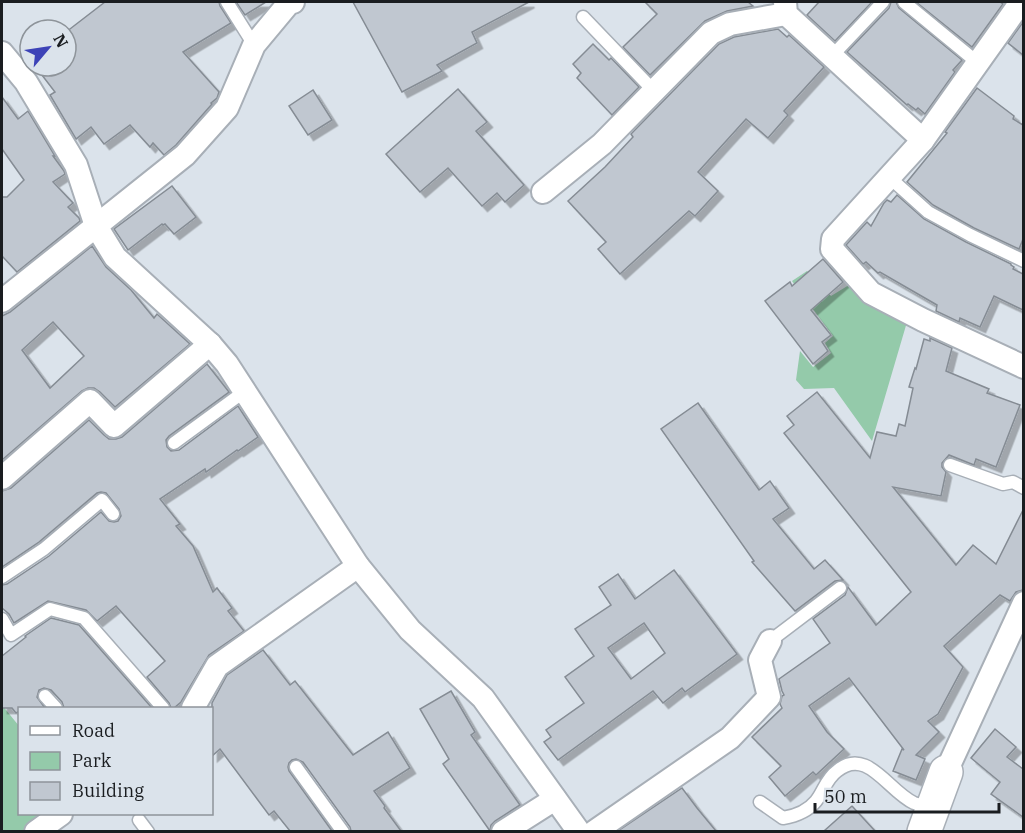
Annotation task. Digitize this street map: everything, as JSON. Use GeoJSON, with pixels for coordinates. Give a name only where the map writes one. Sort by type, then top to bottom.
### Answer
{"type":"FeatureCollection","features":[{"type":"Feature","properties":{"kind":"street"},"geometry":{"type":"LineString","coordinates":[[2,301],[185,154],[227,108],[254,45],[289,3],[293,2]]}},
{"type":"Feature","properties":{"kind":"street"},"geometry":{"type":"LineString","coordinates":[[1021,2],[923,140],[833,239],[832,249],[871,293],[922,320],[1023,367]]}},
{"type":"Feature","properties":{"kind":"street"},"geometry":{"type":"LineString","coordinates":[[543,192],[602,144],[711,33],[729,24],[785,8],[832,56],[923,140]]}},
{"type":"Feature","properties":{"kind":"street"},"geometry":{"type":"LineString","coordinates":[[2,53],[26,82],[76,165],[96,226],[116,257],[228,364],[358,566],[410,630],[483,698],[579,831]]}},
{"type":"Feature","properties":{"kind":"street"},"geometry":{"type":"LineString","coordinates":[[2,478],[90,401],[114,426],[210,345]]}},
{"type":"Feature","properties":{"kind":"street"},"geometry":{"type":"LineString","coordinates":[[194,707],[217,666],[358,566]]}},
{"type":"Feature","properties":{"kind":"street"},"geometry":{"type":"LineString","coordinates":[[929,819],[946,772],[1023,603]]}},
{"type":"Feature","properties":{"kind":"street"},"geometry":{"type":"LineString","coordinates":[[594,831],[730,738],[770,698],[760,660],[770,641]]}},
{"type":"Feature","properties":{"kind":"street"},"geometry":{"type":"LineString","coordinates":[[503,831],[555,799]]}},
{"type":"Feature","properties":{"kind":"street"},"geometry":{"type":"LineString","coordinates":[[36,831],[58,815]]}},
{"type":"Feature","properties":{"kind":"lane"},"geometry":{"type":"LineString","coordinates":[[227,2],[254,45]]}},
{"type":"Feature","properties":{"kind":"lane"},"geometry":{"type":"LineString","coordinates":[[832,56],[883,2]]}},
{"type":"Feature","properties":{"kind":"lane"},"geometry":{"type":"LineString","coordinates":[[904,2],[978,63]]}},
{"type":"Feature","properties":{"kind":"lane"},"geometry":{"type":"LineString","coordinates":[[583,18],[654,92]]}},
{"type":"Feature","properties":{"kind":"lane"},"geometry":{"type":"LineString","coordinates":[[889,177],[928,212],[1023,261]]}},
{"type":"Feature","properties":{"kind":"lane"},"geometry":{"type":"LineString","coordinates":[[174,443],[245,391]]}},
{"type":"Feature","properties":{"kind":"lane"},"geometry":{"type":"LineString","coordinates":[[950,465],[1003,484],[1013,483],[1023,488]]}},
{"type":"Feature","properties":{"kind":"lane"},"geometry":{"type":"LineString","coordinates":[[2,577],[44,549],[102,500],[113,514]]}},
{"type":"Feature","properties":{"kind":"lane"},"geometry":{"type":"LineString","coordinates":[[770,641],[840,588]]}},
{"type":"Feature","properties":{"kind":"lane"},"geometry":{"type":"LineString","coordinates":[[2,619],[11,635],[50,609],[84,618],[162,707]]}},
{"type":"Feature","properties":{"kind":"lane"},"geometry":{"type":"LineString","coordinates":[[45,696],[55,707]]}},
{"type":"Feature","properties":{"kind":"lane"},"geometry":{"type":"LineString","coordinates":[[760,802],[783,818],[796,815],[815,802],[828,779],[837,771],[847,764],[861,763],[915,803],[929,819]]}},
{"type":"Feature","properties":{"kind":"lane"},"geometry":{"type":"LineString","coordinates":[[296,767],[343,831]]}},
{"type":"Feature","properties":{"kind":"lane"},"geometry":{"type":"LineString","coordinates":[[139,820],[148,831]]}},
{"type":"Feature","properties":{"kind":"green space"},"geometry":{"type":"Polygon","coordinates":[[[807,271],[831,296],[849,285],[865,302],[907,322],[872,441],[834,388],[804,389],[796,380],[800,351],[813,367],[831,353],[825,343],[833,336],[792,281],[807,271]]]}},
{"type":"Feature","properties":{"kind":"green space"},"geometry":{"type":"Polygon","coordinates":[[[2,705],[18,725],[18,815],[60,815],[36,831],[2,831],[2,705]]]}},
{"type":"Feature","properties":{"kind":"building"},"geometry":{"type":"Polygon","coordinates":[[[105,2],[219,2],[231,23],[183,52],[219,92],[217,98],[176,145],[164,155],[153,143],[150,147],[130,125],[104,144],[91,127],[76,139],[50,95],[55,92],[44,78],[78,78],[78,23],[105,2]]]}},
{"type":"Feature","properties":{"kind":"building"},"geometry":{"type":"Polygon","coordinates":[[[236,2],[266,2],[245,15],[236,2]]]}},
{"type":"Feature","properties":{"kind":"building"},"geometry":{"type":"Polygon","coordinates":[[[353,2],[529,2],[472,32],[477,43],[437,65],[442,71],[402,92],[353,2]]]}},
{"type":"Feature","properties":{"kind":"building"},"geometry":{"type":"Polygon","coordinates":[[[645,2],[748,2],[753,6],[727,11],[705,21],[650,75],[623,47],[657,14],[645,2]]]}},
{"type":"Feature","properties":{"kind":"building"},"geometry":{"type":"Polygon","coordinates":[[[819,2],[872,2],[835,41],[807,15],[819,2]]]}},
{"type":"Feature","properties":{"kind":"building"},"geometry":{"type":"Polygon","coordinates":[[[891,2],[896,2],[899,8],[962,60],[925,114],[918,108],[916,110],[907,105],[847,52],[889,8],[891,2]]]}},
{"type":"Feature","properties":{"kind":"building"},"geometry":{"type":"Polygon","coordinates":[[[916,2],[1000,2],[1003,4],[972,47],[916,2]]]}},
{"type":"Feature","properties":{"kind":"building"},"geometry":{"type":"Polygon","coordinates":[[[1023,22],[1023,55],[1008,43],[1023,22]]]}},
{"type":"Feature","properties":{"kind":"building"},"geometry":{"type":"Polygon","coordinates":[[[778,29],[787,37],[789,35],[824,67],[784,111],[788,115],[768,138],[746,119],[698,172],[718,191],[695,216],[689,211],[620,274],[598,249],[606,242],[568,201],[605,167],[633,137],[631,134],[719,44],[734,37],[778,29]]]}},
{"type":"Feature","properties":{"kind":"building"},"geometry":{"type":"Polygon","coordinates":[[[593,44],[609,60],[611,58],[639,87],[612,115],[577,78],[581,73],[573,64],[593,44]]]}},
{"type":"Feature","properties":{"kind":"building"},"geometry":{"type":"Polygon","coordinates":[[[977,88],[1023,125],[1023,239],[1019,249],[974,228],[933,205],[907,182],[947,133],[945,132],[977,88]]]}},
{"type":"Feature","properties":{"kind":"building"},"geometry":{"type":"Polygon","coordinates":[[[458,89],[487,122],[476,131],[524,185],[505,202],[497,193],[482,206],[448,168],[420,192],[386,154],[458,89]]]}},
{"type":"Feature","properties":{"kind":"building"},"geometry":{"type":"Polygon","coordinates":[[[313,90],[332,120],[308,135],[289,106],[313,90]]]}},
{"type":"Feature","properties":{"kind":"building"},"geometry":{"type":"Polygon","coordinates":[[[2,97],[18,119],[28,111],[64,171],[65,174],[53,182],[73,203],[68,207],[80,221],[17,272],[2,256],[2,197],[7,197],[24,180],[2,149],[2,97]]]}},
{"type":"Feature","properties":{"kind":"building"},"geometry":{"type":"Polygon","coordinates":[[[172,186],[196,217],[174,234],[165,224],[162,224],[128,250],[114,229],[172,186]]]}},
{"type":"Feature","properties":{"kind":"building"},"geometry":{"type":"Polygon","coordinates":[[[897,195],[924,219],[1011,264],[1013,269],[1023,274],[1023,310],[994,296],[980,327],[960,318],[959,322],[936,311],[937,305],[880,272],[878,273],[866,262],[863,264],[846,245],[867,222],[871,226],[884,203],[887,200],[891,202],[897,195]]]}},
{"type":"Feature","properties":{"kind":"building"},"geometry":{"type":"Polygon","coordinates":[[[92,246],[106,267],[131,290],[154,318],[157,314],[190,344],[115,407],[94,388],[82,391],[2,460],[2,316],[92,246]],[[53,322],[22,350],[50,388],[84,356],[53,322]]]}},
{"type":"Feature","properties":{"kind":"building"},"geometry":{"type":"Polygon","coordinates":[[[823,259],[843,282],[811,310],[831,335],[822,342],[828,351],[813,364],[765,301],[790,282],[792,286],[823,259]]]}},
{"type":"Feature","properties":{"kind":"building"},"geometry":{"type":"Polygon","coordinates":[[[930,338],[952,348],[946,371],[989,389],[987,393],[1020,405],[996,467],[976,459],[974,465],[949,455],[942,463],[946,472],[941,496],[893,487],[956,565],[973,545],[996,564],[1023,510],[1023,590],[1016,592],[1010,601],[1000,595],[944,646],[963,667],[938,714],[928,721],[939,732],[916,755],[925,759],[916,780],[893,771],[902,749],[904,750],[849,678],[809,706],[827,732],[844,749],[816,775],[813,772],[785,796],[769,777],[781,766],[752,737],[782,708],[780,704],[784,695],[779,679],[830,643],[813,619],[845,595],[848,587],[876,625],[911,592],[784,433],[794,425],[787,416],[817,392],[870,458],[877,432],[896,436],[899,424],[905,426],[913,388],[909,387],[924,339],[930,341],[930,338]]]}},
{"type":"Feature","properties":{"kind":"building"},"geometry":{"type":"Polygon","coordinates":[[[207,364],[229,392],[169,436],[166,440],[167,447],[171,451],[179,450],[238,406],[258,437],[160,499],[180,524],[176,526],[193,546],[213,592],[217,588],[232,608],[228,611],[244,631],[209,655],[181,702],[175,707],[171,707],[147,677],[165,661],[116,606],[97,621],[86,610],[48,601],[14,623],[2,608],[2,585],[49,556],[101,512],[109,521],[114,522],[118,521],[121,516],[119,509],[106,493],[97,493],[39,542],[2,567],[2,491],[11,488],[89,420],[109,439],[122,437],[207,364]]]}},
{"type":"Feature","properties":{"kind":"building"},"geometry":{"type":"Polygon","coordinates":[[[698,403],[759,490],[770,481],[789,508],[773,519],[814,569],[825,560],[843,580],[835,581],[795,611],[752,562],[754,561],[661,429],[698,403]]]}},
{"type":"Feature","properties":{"kind":"building"},"geometry":{"type":"Polygon","coordinates":[[[674,570],[737,654],[685,692],[682,688],[663,703],[653,691],[558,760],[544,742],[551,737],[546,730],[584,703],[565,677],[594,656],[575,629],[611,605],[599,587],[618,574],[635,599],[674,570]],[[644,623],[608,648],[631,679],[665,653],[644,623]]]}},
{"type":"Feature","properties":{"kind":"building"},"geometry":{"type":"Polygon","coordinates":[[[51,618],[79,625],[151,707],[64,707],[51,690],[44,688],[39,690],[37,697],[44,707],[18,707],[16,713],[12,708],[2,708],[2,656],[51,618]]]}},
{"type":"Feature","properties":{"kind":"building"},"geometry":{"type":"Polygon","coordinates":[[[263,650],[290,685],[295,681],[353,755],[388,732],[410,768],[374,791],[401,831],[351,831],[303,762],[296,759],[289,763],[289,771],[332,831],[290,831],[274,811],[269,815],[220,749],[213,755],[212,703],[227,675],[263,650]]]}},
{"type":"Feature","properties":{"kind":"building"},"geometry":{"type":"Polygon","coordinates":[[[451,691],[475,732],[471,735],[520,805],[495,821],[490,831],[443,764],[449,759],[420,709],[451,691]]]}},
{"type":"Feature","properties":{"kind":"building"},"geometry":{"type":"Polygon","coordinates":[[[995,729],[1016,747],[1007,757],[1023,769],[1023,817],[991,794],[1000,782],[971,758],[995,729]]]}},
{"type":"Feature","properties":{"kind":"building"},"geometry":{"type":"Polygon","coordinates":[[[682,788],[716,831],[618,831],[682,788]]]}},
{"type":"Feature","properties":{"kind":"building"},"geometry":{"type":"Polygon","coordinates":[[[852,806],[875,831],[824,831],[852,806]]]}}]}
